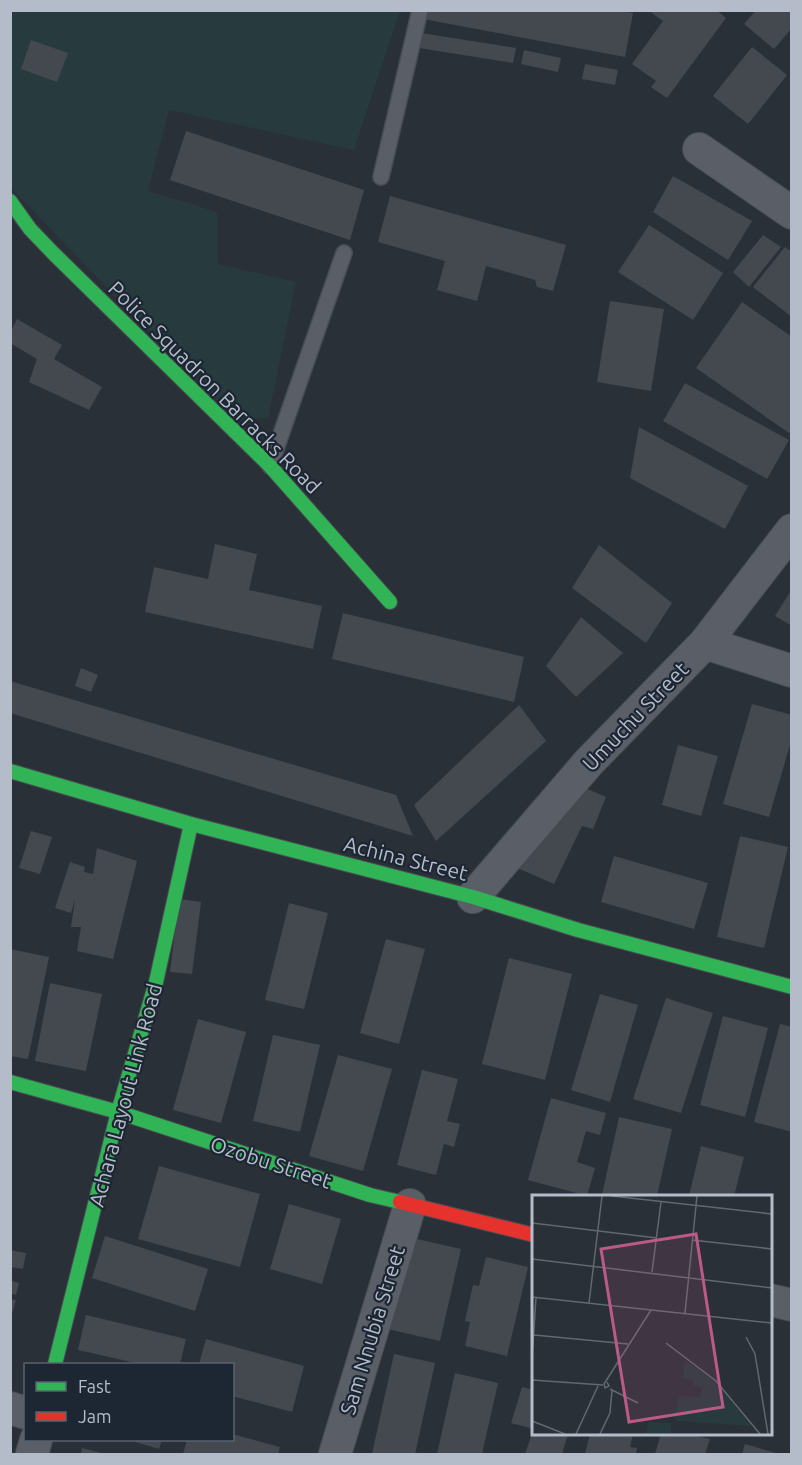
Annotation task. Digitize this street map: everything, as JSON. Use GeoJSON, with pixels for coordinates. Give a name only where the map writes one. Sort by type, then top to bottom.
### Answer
{"type":"FeatureCollection","features":[{"type":"Feature","properties":{"kind":"street"},"geometry":{"type":"LineString","coordinates":[[699,149],[792,213]]}},
{"type":"Feature","properties":{"kind":"street","name":"Police Squadron Barracks Road"},"geometry":{"type":"LineString","coordinates":[[10,201],[30,229],[54,254],[270,466],[390,602]]}},
{"type":"Feature","properties":{"kind":"street","name":"Umuchu Street"},"geometry":{"type":"LineString","coordinates":[[473,897],[590,762],[705,643],[792,530]]}},
{"type":"Feature","properties":{"kind":"street"},"geometry":{"type":"LineString","coordinates":[[705,643],[792,671]]}},
{"type":"Feature","properties":{"kind":"street","name":"Achina Street"},"geometry":{"type":"LineString","coordinates":[[10,771],[190,824],[473,897],[578,930],[792,987]]}},
{"type":"Feature","properties":{"kind":"street","name":"Achara Layout Link Road"},"geometry":{"type":"LineString","coordinates":[[55,1363],[118,1112],[156,982],[190,824]]}},
{"type":"Feature","properties":{"kind":"street","name":"Ozobu Street"},"geometry":{"type":"LineString","coordinates":[[10,1082],[118,1112],[370,1195],[532,1235]]}},
{"type":"Feature","properties":{"kind":"street","name":"Sam Nnubia Street"},"geometry":{"type":"LineString","coordinates":[[335,1455],[410,1205]]}},
{"type":"Feature","properties":{"kind":"street"},"geometry":{"type":"LineString","coordinates":[[772,1299],[792,1305]]}},
{"type":"Feature","properties":{"kind":"lane"},"geometry":{"type":"LineString","coordinates":[[381,177],[420,10]]}},
{"type":"Feature","properties":{"kind":"lane"},"geometry":{"type":"LineString","coordinates":[[270,466],[344,253]]}},
{"type":"Feature","properties":{"kind":"green space"},"geometry":{"type":"Polygon","coordinates":[[[11,11],[400,11],[354,150],[169,110],[148,191],[217,212],[218,264],[296,282],[268,418],[233,418],[11,188],[11,11]]]}},
{"type":"Feature","properties":{"kind":"building"},"geometry":{"type":"Polygon","coordinates":[[[425,10],[618,10],[633,13],[625,57],[423,19],[425,10]]]}},
{"type":"Feature","properties":{"kind":"building"},"geometry":{"type":"Polygon","coordinates":[[[648,10],[716,10],[726,18],[667,98],[651,87],[656,81],[632,64],[663,21],[648,10]]]}},
{"type":"Feature","properties":{"kind":"building"},"geometry":{"type":"Polygon","coordinates":[[[756,10],[792,10],[792,28],[774,49],[744,24],[756,10]]]}},
{"type":"Feature","properties":{"kind":"building"},"geometry":{"type":"Polygon","coordinates":[[[421,33],[516,48],[513,63],[419,48],[421,33]]]}},
{"type":"Feature","properties":{"kind":"building"},"geometry":{"type":"Polygon","coordinates":[[[31,40],[68,53],[57,82],[21,69],[31,40]]]}},
{"type":"Feature","properties":{"kind":"building"},"geometry":{"type":"Polygon","coordinates":[[[752,47],[787,75],[748,124],[713,96],[752,47]]]}},
{"type":"Feature","properties":{"kind":"building"},"geometry":{"type":"Polygon","coordinates":[[[524,50],[561,58],[558,72],[521,64],[524,50]]]}},
{"type":"Feature","properties":{"kind":"building"},"geometry":{"type":"Polygon","coordinates":[[[585,64],[618,70],[615,85],[582,79],[585,64]]]}},
{"type":"Feature","properties":{"kind":"building"},"geometry":{"type":"Polygon","coordinates":[[[186,131],[364,190],[350,240],[170,180],[186,131]]]}},
{"type":"Feature","properties":{"kind":"building"},"geometry":{"type":"Polygon","coordinates":[[[673,176],[752,221],[728,260],[653,212],[673,176]]]}},
{"type":"Feature","properties":{"kind":"building"},"geometry":{"type":"Polygon","coordinates":[[[390,196],[566,245],[553,291],[537,287],[535,280],[486,266],[477,301],[437,290],[445,261],[378,242],[390,196]]]}},
{"type":"Feature","properties":{"kind":"building"},"geometry":{"type":"Polygon","coordinates":[[[649,225],[723,273],[693,320],[618,272],[649,225]]]}},
{"type":"Feature","properties":{"kind":"building"},"geometry":{"type":"Polygon","coordinates":[[[763,235],[781,247],[749,287],[733,272],[763,235]]]}},
{"type":"Feature","properties":{"kind":"building"},"geometry":{"type":"Polygon","coordinates":[[[785,247],[792,252],[792,317],[753,287],[785,247]]]}},
{"type":"Feature","properties":{"kind":"building"},"geometry":{"type":"Polygon","coordinates":[[[610,301],[664,309],[651,391],[597,382],[610,301]]]}},
{"type":"Feature","properties":{"kind":"building"},"geometry":{"type":"Polygon","coordinates":[[[742,302],[792,337],[792,429],[789,433],[696,368],[742,302]]]}},
{"type":"Feature","properties":{"kind":"building"},"geometry":{"type":"Polygon","coordinates":[[[17,319],[62,345],[54,359],[102,387],[89,410],[29,382],[37,359],[10,343],[10,333],[17,319]]]}},
{"type":"Feature","properties":{"kind":"building"},"geometry":{"type":"Polygon","coordinates":[[[685,383],[789,440],[767,479],[663,421],[685,383]]]}},
{"type":"Feature","properties":{"kind":"building"},"geometry":{"type":"Polygon","coordinates":[[[639,427],[748,486],[725,529],[630,478],[639,427]]]}},
{"type":"Feature","properties":{"kind":"building"},"geometry":{"type":"Polygon","coordinates":[[[215,544],[257,554],[249,590],[322,606],[313,649],[145,612],[154,567],[208,579],[215,544]]]}},
{"type":"Feature","properties":{"kind":"building"},"geometry":{"type":"Polygon","coordinates":[[[599,545],[672,603],[646,643],[572,588],[599,545]]]}},
{"type":"Feature","properties":{"kind":"building"},"geometry":{"type":"Polygon","coordinates":[[[792,589],[792,626],[775,616],[792,589]]]}},
{"type":"Feature","properties":{"kind":"building"},"geometry":{"type":"Polygon","coordinates":[[[343,613],[524,657],[514,702],[332,659],[343,613]]]}},
{"type":"Feature","properties":{"kind":"building"},"geometry":{"type":"Polygon","coordinates":[[[581,617],[623,653],[576,697],[546,666],[581,617]]]}},
{"type":"Feature","properties":{"kind":"building"},"geometry":{"type":"Polygon","coordinates":[[[81,668],[98,675],[91,692],[75,686],[81,668]]]}},
{"type":"Feature","properties":{"kind":"building"},"geometry":{"type":"Polygon","coordinates":[[[10,681],[396,795],[413,836],[10,713],[10,681]]]}},
{"type":"Feature","properties":{"kind":"building"},"geometry":{"type":"Polygon","coordinates":[[[752,704],[792,715],[792,738],[769,817],[723,804],[752,704]]]}},
{"type":"Feature","properties":{"kind":"building"},"geometry":{"type":"Polygon","coordinates":[[[519,705],[546,741],[436,841],[414,805],[519,705]]]}},
{"type":"Feature","properties":{"kind":"building"},"geometry":{"type":"Polygon","coordinates":[[[678,745],[718,756],[701,816],[662,805],[678,745]]]}},
{"type":"Feature","properties":{"kind":"building"},"geometry":{"type":"Polygon","coordinates":[[[576,784],[606,797],[593,829],[582,826],[554,884],[515,867],[576,784]]]}},
{"type":"Feature","properties":{"kind":"building"},"geometry":{"type":"Polygon","coordinates":[[[31,831],[52,837],[40,874],[19,868],[31,831]]]}},
{"type":"Feature","properties":{"kind":"building"},"geometry":{"type":"Polygon","coordinates":[[[740,836],[788,847],[764,948],[717,937],[740,836]]]}},
{"type":"Feature","properties":{"kind":"building"},"geometry":{"type":"Polygon","coordinates":[[[97,848],[137,861],[113,959],[77,951],[81,927],[71,927],[75,899],[71,913],[55,908],[70,862],[85,867],[84,872],[93,874],[97,848]]]}},
{"type":"Feature","properties":{"kind":"building"},"geometry":{"type":"Polygon","coordinates":[[[614,856],[708,883],[694,929],[601,902],[614,856]]]}},
{"type":"Feature","properties":{"kind":"building"},"geometry":{"type":"Polygon","coordinates":[[[179,899],[201,902],[192,974],[170,972],[179,899]]]}},
{"type":"Feature","properties":{"kind":"building"},"geometry":{"type":"Polygon","coordinates":[[[289,903],[328,913],[304,1009],[265,1000],[289,903]]]}},
{"type":"Feature","properties":{"kind":"building"},"geometry":{"type":"Polygon","coordinates":[[[386,939],[425,949],[399,1044],[360,1033],[386,939]]]}},
{"type":"Feature","properties":{"kind":"building"},"geometry":{"type":"Polygon","coordinates":[[[10,949],[49,957],[28,1059],[10,1056],[10,949]]]}},
{"type":"Feature","properties":{"kind":"building"},"geometry":{"type":"Polygon","coordinates":[[[509,958],[572,974],[545,1080],[482,1064],[509,958]]]}},
{"type":"Feature","properties":{"kind":"building"},"geometry":{"type":"Polygon","coordinates":[[[50,983],[102,994],[86,1071],[35,1061],[50,983]]]}},
{"type":"Feature","properties":{"kind":"building"},"geometry":{"type":"Polygon","coordinates":[[[600,994],[638,1005],[610,1102],[571,1090],[600,994]]]}},
{"type":"Feature","properties":{"kind":"building"},"geometry":{"type":"Polygon","coordinates":[[[666,998],[713,1013],[681,1113],[633,1099],[666,998]]]}},
{"type":"Feature","properties":{"kind":"building"},"geometry":{"type":"Polygon","coordinates":[[[723,1016],[768,1028],[745,1117],[700,1105],[723,1016]]]}},
{"type":"Feature","properties":{"kind":"building"},"geometry":{"type":"Polygon","coordinates":[[[198,1019],[246,1032],[221,1123],[173,1110],[198,1019]]]}},
{"type":"Feature","properties":{"kind":"building"},"geometry":{"type":"Polygon","coordinates":[[[780,1024],[792,1027],[792,1132],[754,1122],[780,1024]]]}},
{"type":"Feature","properties":{"kind":"building"},"geometry":{"type":"Polygon","coordinates":[[[273,1035],[320,1045],[300,1132],[253,1121],[273,1035]]]}},
{"type":"Feature","properties":{"kind":"building"},"geometry":{"type":"Polygon","coordinates":[[[338,1055],[392,1069],[363,1171],[309,1156],[338,1055]]]}},
{"type":"Feature","properties":{"kind":"building"},"geometry":{"type":"Polygon","coordinates":[[[422,1070],[458,1079],[447,1121],[460,1124],[454,1147],[444,1144],[436,1175],[397,1165],[422,1070]]]}},
{"type":"Feature","properties":{"kind":"building"},"geometry":{"type":"Polygon","coordinates":[[[551,1098],[606,1113],[600,1135],[586,1131],[577,1162],[595,1168],[587,1195],[528,1180],[551,1098]]]}},
{"type":"Feature","properties":{"kind":"building"},"geometry":{"type":"Polygon","coordinates":[[[619,1117],[672,1129],[657,1195],[602,1195],[619,1117]]]}},
{"type":"Feature","properties":{"kind":"building"},"geometry":{"type":"Polygon","coordinates":[[[701,1146],[744,1157],[734,1195],[689,1195],[701,1146]]]}},
{"type":"Feature","properties":{"kind":"building"},"geometry":{"type":"Polygon","coordinates":[[[159,1166],[260,1194],[240,1267],[138,1239],[159,1166]]]}},
{"type":"Feature","properties":{"kind":"building"},"geometry":{"type":"Polygon","coordinates":[[[289,1204],[341,1219],[322,1284],[270,1269],[289,1204]]]}},
{"type":"Feature","properties":{"kind":"building"},"geometry":{"type":"Polygon","coordinates":[[[105,1236],[208,1269],[195,1311],[92,1278],[105,1236]]]}},
{"type":"Feature","properties":{"kind":"building"},"geometry":{"type":"Polygon","coordinates":[[[408,1237],[461,1249],[440,1341],[387,1329],[408,1237]]]}},
{"type":"Feature","properties":{"kind":"building"},"geometry":{"type":"Polygon","coordinates":[[[10,1250],[26,1253],[23,1269],[10,1267],[10,1250]]]}},
{"type":"Feature","properties":{"kind":"building"},"geometry":{"type":"Polygon","coordinates":[[[486,1257],[528,1267],[507,1356],[465,1346],[470,1322],[465,1321],[473,1285],[479,1286],[486,1257]]]}},
{"type":"Feature","properties":{"kind":"building"},"geometry":{"type":"Polygon","coordinates":[[[10,1280],[19,1283],[16,1295],[10,1293],[10,1280]]]}},
{"type":"Feature","properties":{"kind":"building"},"geometry":{"type":"Polygon","coordinates":[[[10,1299],[16,1300],[11,1317],[10,1317],[10,1299]]]}},
{"type":"Feature","properties":{"kind":"building"},"geometry":{"type":"Polygon","coordinates":[[[86,1315],[186,1339],[180,1363],[136,1363],[78,1350],[86,1315]]]}},
{"type":"Feature","properties":{"kind":"building"},"geometry":{"type":"Polygon","coordinates":[[[206,1339],[304,1366],[292,1412],[234,1397],[234,1363],[199,1363],[206,1339]]]}},
{"type":"Feature","properties":{"kind":"building"},"geometry":{"type":"Polygon","coordinates":[[[394,1354],[435,1363],[415,1454],[372,1454],[394,1354]]]}},
{"type":"Feature","properties":{"kind":"building"},"geometry":{"type":"Polygon","coordinates":[[[455,1373],[498,1383],[482,1454],[437,1454],[455,1373]]]}},
{"type":"Feature","properties":{"kind":"building"},"geometry":{"type":"Polygon","coordinates":[[[522,1387],[532,1390],[532,1428],[511,1423],[522,1387]]]}},
{"type":"Feature","properties":{"kind":"building"},"geometry":{"type":"Polygon","coordinates":[[[532,1434],[568,1435],[562,1454],[525,1454],[532,1434]]]}},
{"type":"Feature","properties":{"kind":"building"},"geometry":{"type":"Polygon","coordinates":[[[234,1435],[280,1447],[278,1454],[183,1454],[187,1441],[234,1441],[234,1435]]]}},
{"type":"Feature","properties":{"kind":"building"},"geometry":{"type":"Polygon","coordinates":[[[590,1435],[633,1435],[630,1447],[637,1448],[636,1454],[585,1454],[590,1435]]]}},
{"type":"Feature","properties":{"kind":"building"},"geometry":{"type":"Polygon","coordinates":[[[661,1435],[693,1435],[710,1439],[705,1454],[655,1454],[661,1435]]]}},
{"type":"Feature","properties":{"kind":"building"},"geometry":{"type":"Polygon","coordinates":[[[132,1441],[162,1441],[159,1449],[132,1441]]]}},
{"type":"Feature","properties":{"kind":"building"},"geometry":{"type":"Polygon","coordinates":[[[745,1444],[779,1454],[742,1454],[745,1444]]]}},
{"type":"Feature","properties":{"kind":"building"},"geometry":{"type":"Polygon","coordinates":[[[82,1448],[105,1454],[81,1454],[82,1448]]]}},
{"type":"Feature","properties":{"kind":"traffic: fast"},"geometry":{"type":"LineString","coordinates":[[10,201],[30,229],[54,254],[270,466],[390,602]]}},
{"type":"Feature","properties":{"kind":"traffic: fast"},"geometry":{"type":"LineString","coordinates":[[10,771],[191,824],[473,897],[578,930],[792,987]]}},
{"type":"Feature","properties":{"kind":"traffic: fast"},"geometry":{"type":"LineString","coordinates":[[55,1363],[118,1112],[156,982],[191,824]]}},
{"type":"Feature","properties":{"kind":"traffic: fast"},"geometry":{"type":"LineString","coordinates":[[10,1082],[118,1112],[370,1195],[400,1202]]}},
{"type":"Feature","properties":{"kind":"traffic: jam"},"geometry":{"type":"LineString","coordinates":[[400,1202],[532,1235]]}}]}
